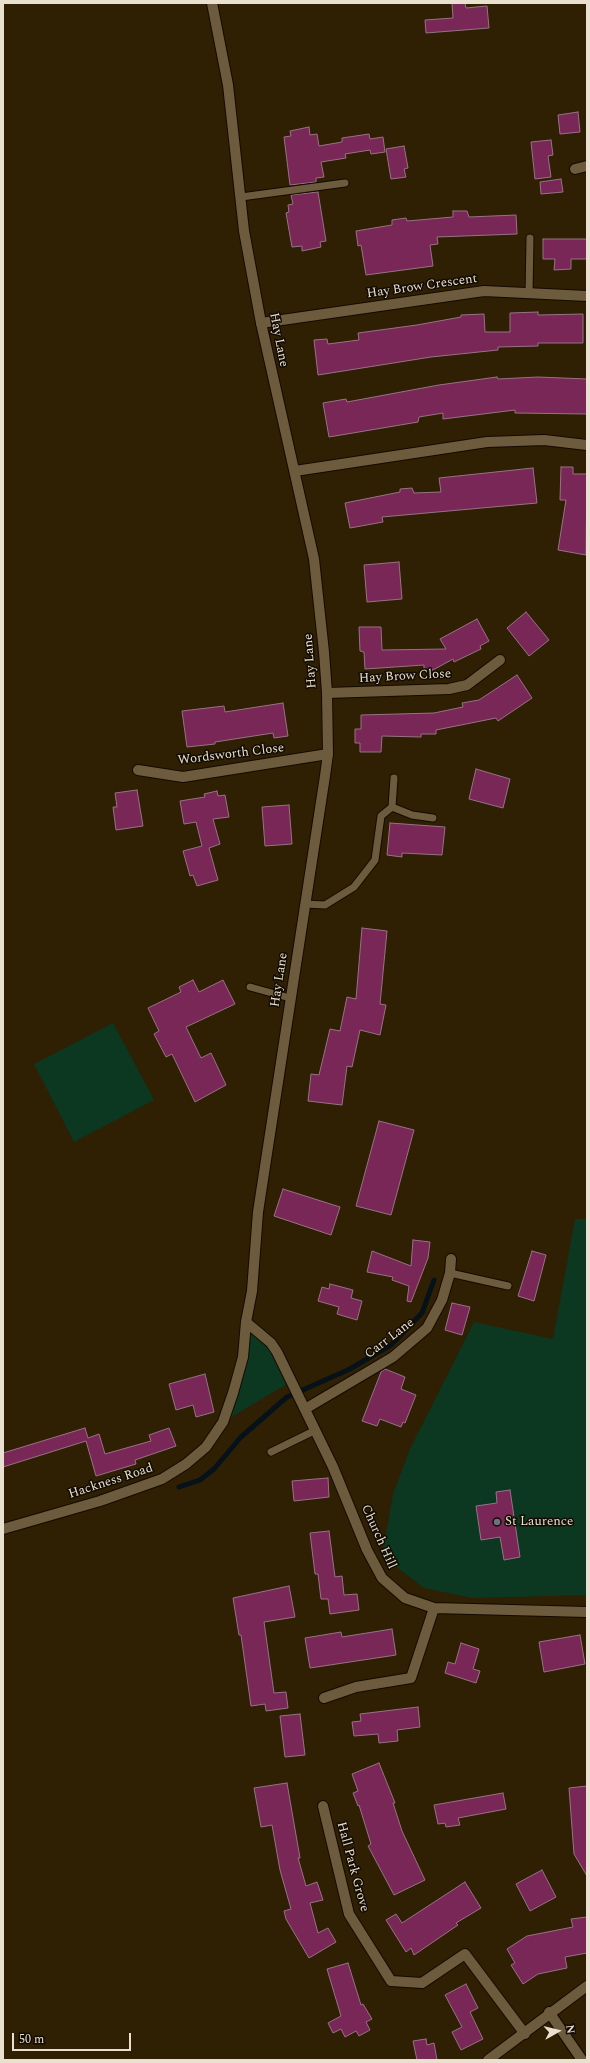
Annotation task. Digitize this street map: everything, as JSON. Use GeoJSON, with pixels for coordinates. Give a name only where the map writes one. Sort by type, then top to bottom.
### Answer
{"type":"FeatureCollection","features":[{"type":"Feature","properties":{"kind":"street","name":"Hay Lane"},"geometry":{"type":"LineString","coordinates":[[212,3],[228,85],[244,231],[277,401],[295,471],[314,559],[327,693],[328,754],[258,1212],[252,1291],[246,1322]]}},
{"type":"Feature","properties":{"kind":"street"},"geometry":{"type":"LineString","coordinates":[[575,169],[587,166]]}},
{"type":"Feature","properties":{"kind":"street","name":"Hay Brow Crescent"},"geometry":{"type":"LineString","coordinates":[[261,323],[484,291],[587,296]]}},
{"type":"Feature","properties":{"kind":"street"},"geometry":{"type":"LineString","coordinates":[[295,471],[486,442],[544,440],[587,445]]}},
{"type":"Feature","properties":{"kind":"street","name":"Hay Brow Close"},"geometry":{"type":"LineString","coordinates":[[327,693],[449,689],[467,685],[500,660]]}},
{"type":"Feature","properties":{"kind":"street","name":"Wordsworth Close"},"geometry":{"type":"LineString","coordinates":[[138,770],[184,777],[328,754]]}},
{"type":"Feature","properties":{"kind":"street","name":"Carr Lane"},"geometry":{"type":"LineString","coordinates":[[306,1409],[392,1357],[428,1328],[442,1300],[450,1273],[451,1259]]}},
{"type":"Feature","properties":{"kind":"street","name":"Church Hill"},"geometry":{"type":"LineString","coordinates":[[246,1322],[271,1343],[316,1430],[382,1578],[405,1598],[434,1608],[587,1612]]}},
{"type":"Feature","properties":{"kind":"street","name":"Hackness Road"},"geometry":{"type":"LineString","coordinates":[[3,1529],[142,1487],[162,1479],[186,1464],[206,1447],[223,1422],[233,1393],[243,1358],[246,1322]]}},
{"type":"Feature","properties":{"kind":"street"},"geometry":{"type":"LineString","coordinates":[[324,1698],[356,1686],[411,1678],[434,1608]]}},
{"type":"Feature","properties":{"kind":"street","name":"Hall Park Grove"},"geometry":{"type":"LineString","coordinates":[[323,1806],[349,1914],[391,1981],[422,1983],[465,1954],[525,2034]]}},
{"type":"Feature","properties":{"kind":"street"},"geometry":{"type":"LineString","coordinates":[[488,2060],[525,2034],[549,2012],[587,1986]]}},
{"type":"Feature","properties":{"kind":"street"},"geometry":{"type":"LineString","coordinates":[[549,2012],[582,2060]]}},
{"type":"Feature","properties":{"kind":"lane"},"geometry":{"type":"LineString","coordinates":[[240,197],[345,183]]}},
{"type":"Feature","properties":{"kind":"lane"},"geometry":{"type":"LineString","coordinates":[[529,293],[530,238]]}},
{"type":"Feature","properties":{"kind":"lane"},"geometry":{"type":"LineString","coordinates":[[305,904],[326,905],[354,887],[375,860],[381,816],[392,807],[394,778]]}},
{"type":"Feature","properties":{"kind":"lane"},"geometry":{"type":"LineString","coordinates":[[392,807],[412,815],[433,818]]}},
{"type":"Feature","properties":{"kind":"lane"},"geometry":{"type":"LineString","coordinates":[[250,987],[290,998]]}},
{"type":"Feature","properties":{"kind":"lane"},"geometry":{"type":"LineString","coordinates":[[450,1273],[508,1286]]}},
{"type":"Feature","properties":{"kind":"lane"},"geometry":{"type":"LineString","coordinates":[[271,1452],[316,1430]]}},
{"type":"Feature","properties":{"kind":"green space"},"geometry":{"type":"Polygon","coordinates":[[[113,1023],[154,1100],[74,1142],[34,1064],[113,1023]]]}},
{"type":"Feature","properties":{"kind":"green space"},"geometry":{"type":"Polygon","coordinates":[[[575,1219],[587,1219],[587,1595],[472,1598],[424,1588],[382,1556],[393,1494],[410,1449],[474,1322],[553,1339],[575,1219]]]}},
{"type":"Feature","properties":{"kind":"green space"},"geometry":{"type":"Polygon","coordinates":[[[246,1322],[271,1343],[292,1381],[223,1422],[246,1322]]]}},
{"type":"Feature","properties":{"kind":"building"},"geometry":{"type":"Polygon","coordinates":[[[452,3],[465,3],[466,8],[487,6],[489,28],[426,33],[425,20],[453,18],[452,3]]]}},
{"type":"Feature","properties":{"kind":"building"},"geometry":{"type":"Polygon","coordinates":[[[578,112],[580,132],[560,134],[558,115],[578,112]]]}},
{"type":"Feature","properties":{"kind":"building"},"geometry":{"type":"Polygon","coordinates":[[[309,127],[310,135],[317,134],[319,146],[342,142],[342,138],[369,134],[370,139],[383,137],[385,152],[371,154],[370,150],[345,154],[346,158],[321,162],[324,177],[316,178],[316,182],[290,185],[284,137],[291,136],[290,131],[309,127]]]}},
{"type":"Feature","properties":{"kind":"building"},"geometry":{"type":"Polygon","coordinates":[[[551,140],[553,155],[548,156],[551,177],[535,179],[531,142],[551,140]]]}},
{"type":"Feature","properties":{"kind":"building"},"geometry":{"type":"Polygon","coordinates":[[[404,146],[408,168],[404,169],[406,177],[391,179],[386,149],[404,146]]]}},
{"type":"Feature","properties":{"kind":"building"},"geometry":{"type":"Polygon","coordinates":[[[561,179],[563,192],[541,194],[540,182],[561,179]]]}},
{"type":"Feature","properties":{"kind":"building"},"geometry":{"type":"Polygon","coordinates":[[[318,192],[326,241],[320,242],[321,247],[302,251],[302,246],[292,247],[286,213],[289,212],[288,205],[293,204],[291,195],[318,192]]]}},
{"type":"Feature","properties":{"kind":"building"},"geometry":{"type":"Polygon","coordinates":[[[453,211],[467,211],[469,217],[516,215],[517,234],[437,237],[438,244],[430,245],[433,266],[366,275],[361,245],[358,246],[356,231],[392,225],[392,220],[406,218],[407,221],[453,217],[453,211]]]}},
{"type":"Feature","properties":{"kind":"building"},"geometry":{"type":"Polygon","coordinates":[[[543,239],[587,239],[587,259],[571,259],[571,269],[554,270],[555,259],[543,259],[543,239]]]}},
{"type":"Feature","properties":{"kind":"building"},"geometry":{"type":"Polygon","coordinates":[[[538,312],[538,315],[583,314],[583,343],[538,343],[538,346],[498,347],[498,350],[431,357],[318,375],[314,340],[327,339],[328,344],[359,340],[358,333],[417,325],[461,317],[461,315],[484,314],[485,332],[510,332],[510,313],[538,312]]]}},
{"type":"Feature","properties":{"kind":"building"},"geometry":{"type":"Polygon","coordinates":[[[497,377],[498,379],[538,377],[587,379],[587,414],[515,413],[515,410],[443,419],[443,413],[419,417],[418,422],[329,437],[323,403],[346,399],[347,402],[439,385],[497,377]]]}},
{"type":"Feature","properties":{"kind":"building"},"geometry":{"type":"Polygon","coordinates":[[[561,467],[573,467],[573,474],[587,474],[586,555],[558,550],[566,500],[560,500],[561,467]]]}},
{"type":"Feature","properties":{"kind":"building"},"geometry":{"type":"Polygon","coordinates":[[[533,468],[537,503],[382,517],[383,522],[350,528],[345,503],[400,492],[400,489],[412,488],[414,493],[441,492],[439,478],[533,468]]]}},
{"type":"Feature","properties":{"kind":"building"},"geometry":{"type":"Polygon","coordinates":[[[399,562],[402,599],[367,602],[364,565],[399,562]]]}},
{"type":"Feature","properties":{"kind":"building"},"geometry":{"type":"Polygon","coordinates":[[[526,612],[549,640],[529,656],[507,628],[526,612]]]}},
{"type":"Feature","properties":{"kind":"building"},"geometry":{"type":"Polygon","coordinates":[[[477,619],[489,641],[480,646],[481,649],[454,662],[453,659],[433,670],[424,670],[424,665],[365,669],[364,652],[360,651],[359,627],[381,627],[382,650],[446,649],[440,639],[477,619]]]}},
{"type":"Feature","properties":{"kind":"building"},"geometry":{"type":"Polygon","coordinates":[[[517,675],[532,698],[498,721],[496,718],[436,730],[436,734],[421,734],[421,737],[382,736],[381,752],[360,752],[360,743],[355,743],[355,729],[361,729],[361,715],[434,713],[463,707],[462,703],[479,700],[517,675]]]}},
{"type":"Feature","properties":{"kind":"building"},"geometry":{"type":"Polygon","coordinates":[[[283,703],[288,736],[274,738],[273,733],[215,742],[215,744],[187,747],[182,711],[224,706],[225,712],[283,703]]]}},
{"type":"Feature","properties":{"kind":"building"},"geometry":{"type":"Polygon","coordinates":[[[476,769],[510,779],[503,808],[469,799],[476,769]]]}},
{"type":"Feature","properties":{"kind":"building"},"geometry":{"type":"Polygon","coordinates":[[[137,790],[143,826],[116,830],[113,807],[117,807],[115,793],[137,790]]]}},
{"type":"Feature","properties":{"kind":"building"},"geometry":{"type":"Polygon","coordinates":[[[217,791],[218,796],[225,795],[229,817],[213,819],[220,844],[209,848],[218,880],[197,886],[193,875],[190,876],[183,851],[202,846],[196,822],[184,824],[180,801],[205,797],[204,794],[217,791]]]}},
{"type":"Feature","properties":{"kind":"building"},"geometry":{"type":"Polygon","coordinates":[[[289,805],[292,844],[265,846],[262,807],[289,805]]]}},
{"type":"Feature","properties":{"kind":"building"},"geometry":{"type":"Polygon","coordinates":[[[390,823],[445,827],[442,855],[402,853],[402,857],[387,855],[390,823]]]}},
{"type":"Feature","properties":{"kind":"building"},"geometry":{"type":"Polygon","coordinates":[[[362,928],[387,931],[380,1004],[386,1005],[380,1035],[360,1030],[352,1067],[347,1066],[342,1105],[308,1101],[311,1074],[319,1075],[330,1029],[340,1031],[347,997],[356,999],[362,928]]]}},
{"type":"Feature","properties":{"kind":"building"},"geometry":{"type":"Polygon","coordinates":[[[193,980],[199,992],[223,980],[235,1004],[186,1027],[201,1058],[211,1053],[226,1085],[195,1102],[172,1054],[166,1057],[154,1034],[159,1031],[148,1008],[181,992],[179,987],[193,980]]]}},
{"type":"Feature","properties":{"kind":"building"},"geometry":{"type":"Polygon","coordinates":[[[379,1121],[414,1130],[391,1215],[356,1206],[379,1121]]]}},
{"type":"Feature","properties":{"kind":"building"},"geometry":{"type":"Polygon","coordinates":[[[283,1189],[340,1207],[331,1235],[274,1216],[283,1189]]]}},
{"type":"Feature","properties":{"kind":"building"},"geometry":{"type":"Polygon","coordinates":[[[413,1240],[430,1242],[428,1258],[411,1302],[407,1301],[409,1286],[392,1280],[393,1277],[367,1272],[372,1251],[411,1266],[413,1240]]]}},
{"type":"Feature","properties":{"kind":"building"},"geometry":{"type":"Polygon","coordinates":[[[532,1251],[546,1255],[534,1301],[518,1296],[532,1251]]]}},
{"type":"Feature","properties":{"kind":"building"},"geometry":{"type":"Polygon","coordinates":[[[330,1284],[353,1290],[351,1298],[362,1301],[357,1320],[337,1314],[339,1307],[318,1301],[322,1287],[329,1289],[330,1284]]]}},
{"type":"Feature","properties":{"kind":"building"},"geometry":{"type":"Polygon","coordinates":[[[452,1303],[470,1307],[462,1335],[445,1330],[452,1303]]]}},
{"type":"Feature","properties":{"kind":"building"},"geometry":{"type":"Polygon","coordinates":[[[385,1369],[405,1377],[401,1389],[416,1395],[405,1423],[403,1422],[401,1427],[380,1419],[377,1426],[362,1421],[381,1372],[385,1369]]]}},
{"type":"Feature","properties":{"kind":"building"},"geometry":{"type":"Polygon","coordinates":[[[205,1374],[214,1412],[196,1417],[193,1405],[176,1410],[169,1384],[205,1374]]]}},
{"type":"Feature","properties":{"kind":"building"},"geometry":{"type":"Polygon","coordinates":[[[85,1428],[88,1438],[99,1434],[105,1454],[151,1441],[149,1435],[169,1428],[176,1446],[135,1460],[136,1464],[96,1476],[86,1441],[3,1467],[3,1453],[85,1428]]]}},
{"type":"Feature","properties":{"kind":"building"},"geometry":{"type":"Polygon","coordinates":[[[328,1478],[329,1497],[294,1501],[292,1481],[328,1478]]]}},
{"type":"Feature","properties":{"kind":"building","name":"St Laurence"},"geometry":{"type":"Polygon","coordinates":[[[510,1490],[520,1557],[504,1560],[500,1537],[481,1540],[476,1506],[497,1503],[496,1492],[510,1490]]]}},
{"type":"Feature","properties":{"kind":"building"},"geometry":{"type":"Polygon","coordinates":[[[329,1531],[335,1577],[342,1576],[344,1595],[357,1594],[359,1610],[330,1614],[328,1599],[321,1599],[318,1574],[315,1574],[310,1533],[329,1531]]]}},
{"type":"Feature","properties":{"kind":"building"},"geometry":{"type":"Polygon","coordinates":[[[289,1586],[295,1617],[264,1622],[274,1693],[286,1692],[288,1708],[266,1711],[265,1704],[251,1706],[241,1635],[239,1635],[233,1598],[289,1586]]]}},
{"type":"Feature","properties":{"kind":"building"},"geometry":{"type":"Polygon","coordinates":[[[392,1629],[396,1655],[310,1668],[305,1638],[341,1632],[342,1637],[392,1629]]]}},
{"type":"Feature","properties":{"kind":"building"},"geometry":{"type":"Polygon","coordinates":[[[580,1635],[585,1664],[544,1672],[539,1642],[580,1635]]]}},
{"type":"Feature","properties":{"kind":"building"},"geometry":{"type":"Polygon","coordinates":[[[461,1643],[479,1649],[473,1669],[480,1671],[476,1683],[445,1673],[448,1662],[455,1664],[461,1643]]]}},
{"type":"Feature","properties":{"kind":"building"},"geometry":{"type":"Polygon","coordinates":[[[418,1707],[420,1727],[397,1730],[398,1741],[379,1743],[378,1734],[354,1736],[352,1722],[361,1721],[360,1714],[418,1707]]]}},
{"type":"Feature","properties":{"kind":"building"},"geometry":{"type":"Polygon","coordinates":[[[300,1714],[305,1755],[285,1757],[280,1716],[300,1714]]]}},
{"type":"Feature","properties":{"kind":"building"},"geometry":{"type":"Polygon","coordinates":[[[379,1763],[395,1803],[393,1803],[402,1831],[425,1880],[394,1895],[368,1846],[371,1844],[359,1805],[358,1806],[353,1793],[358,1791],[352,1774],[379,1763]]]}},
{"type":"Feature","properties":{"kind":"building"},"geometry":{"type":"Polygon","coordinates":[[[287,1783],[300,1858],[298,1858],[306,1886],[317,1882],[323,1900],[310,1903],[318,1933],[328,1928],[336,1942],[309,1958],[286,1919],[284,1911],[291,1909],[280,1870],[272,1825],[261,1827],[254,1788],[287,1783]]]}},
{"type":"Feature","properties":{"kind":"building"},"geometry":{"type":"Polygon","coordinates":[[[587,1786],[587,1876],[574,1854],[569,1788],[587,1786]]]}},
{"type":"Feature","properties":{"kind":"building"},"geometry":{"type":"Polygon","coordinates":[[[503,1793],[506,1809],[458,1818],[460,1825],[446,1827],[445,1823],[438,1824],[434,1805],[503,1793]]]}},
{"type":"Feature","properties":{"kind":"building"},"geometry":{"type":"Polygon","coordinates":[[[542,1870],[556,1897],[530,1911],[516,1884],[542,1870]]]}},
{"type":"Feature","properties":{"kind":"building"},"geometry":{"type":"Polygon","coordinates":[[[465,1882],[481,1908],[456,1923],[458,1925],[414,1955],[411,1948],[406,1952],[386,1920],[396,1914],[402,1923],[465,1882]]]}},
{"type":"Feature","properties":{"kind":"building"},"geometry":{"type":"Polygon","coordinates":[[[587,1917],[587,1953],[565,1957],[567,1968],[538,1974],[523,1984],[511,1965],[515,1963],[507,1949],[527,1936],[573,1927],[571,1919],[587,1917]]]}},
{"type":"Feature","properties":{"kind":"building"},"geometry":{"type":"Polygon","coordinates":[[[348,1963],[361,2005],[363,2004],[372,2019],[366,2022],[370,2030],[359,2036],[356,2031],[345,2037],[341,2029],[333,2033],[328,2023],[341,2016],[327,1969],[348,1963]]]}},
{"type":"Feature","properties":{"kind":"building"},"geometry":{"type":"Polygon","coordinates":[[[466,1984],[478,2008],[470,2012],[483,2039],[461,2050],[452,2032],[462,2027],[445,1995],[466,1984]]]}},
{"type":"Feature","properties":{"kind":"building"},"geometry":{"type":"Polygon","coordinates":[[[426,2039],[427,2045],[434,2043],[437,2060],[417,2060],[413,2041],[426,2039]]]}},
{"type":"Feature","properties":{"kind":"waterway"},"geometry":{"type":"LineString","coordinates":[[179,1487],[200,1480],[214,1469],[241,1437],[287,1397],[350,1369],[391,1345],[422,1313],[434,1280]]}},
{"type":"Feature","properties":{"kind":"place","name":"St Laurence"},"geometry":{"type":"Point","coordinates":[497,1522]}}]}
